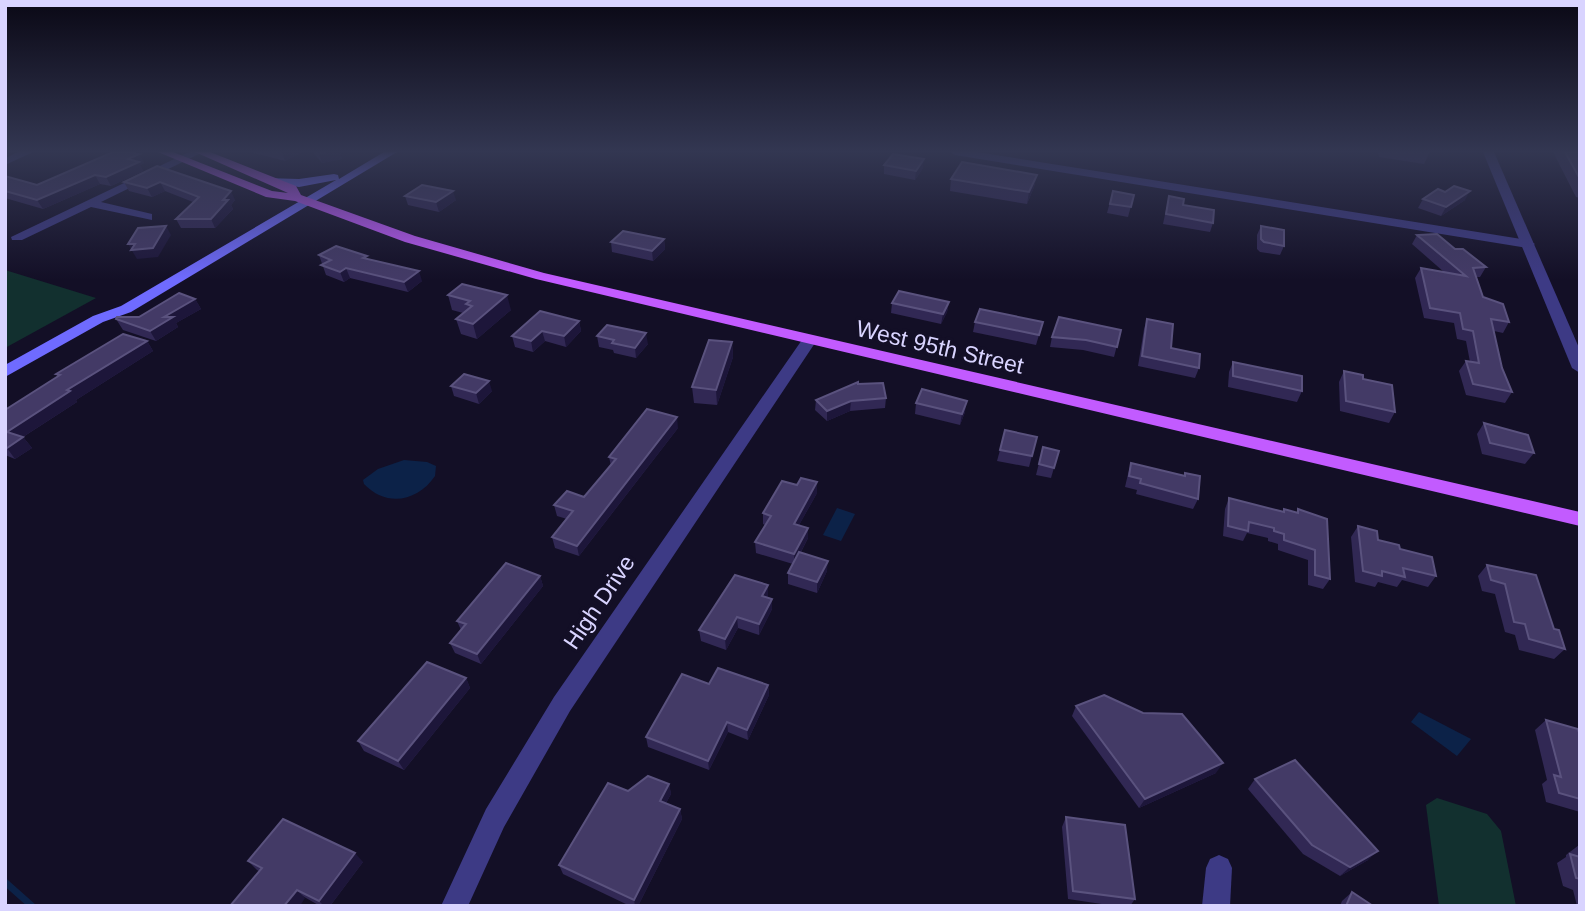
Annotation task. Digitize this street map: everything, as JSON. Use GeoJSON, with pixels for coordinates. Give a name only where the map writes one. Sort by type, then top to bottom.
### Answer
{"type":"FeatureCollection","features":[{"type":"Feature","properties":{"kind":"main road"},"geometry":{"type":"LineString","coordinates":[[273,195],[302,200],[312,195]]}},
{"type":"Feature","properties":{"kind":"main road"},"geometry":{"type":"LineString","coordinates":[[297,195],[302,200]]}},
{"type":"Feature","properties":{"kind":"main road"},"geometry":{"type":"LineString","coordinates":[[5,372],[98,319],[127,309],[310,195]]}},
{"type":"Feature","properties":{"kind":"main road","name":"West 95th Street"},"geometry":{"type":"LineString","coordinates":[[302,200],[410,239],[488,262],[809,340],[1580,519]]}},
{"type":"Feature","properties":{"kind":"street"},"geometry":{"type":"LineString","coordinates":[[17,237],[107,195]]}},
{"type":"Feature","properties":{"kind":"street"},"geometry":{"type":"LineString","coordinates":[[1220,195],[1528,244]]}},
{"type":"Feature","properties":{"kind":"street"},"geometry":{"type":"LineString","coordinates":[[1506,195],[1580,368]]}},
{"type":"Feature","properties":{"kind":"street"},"geometry":{"type":"LineString","coordinates":[[89,203],[148,217]]}},
{"type":"Feature","properties":{"kind":"street","name":"High Drive"},"geometry":{"type":"LineString","coordinates":[[454,906],[495,818],[537,744],[809,340]]}},
{"type":"Feature","properties":{"kind":"street"},"geometry":{"type":"LineString","coordinates":[[1216,906],[1219,868]]}},
{"type":"Feature","properties":{"kind":"green space"},"geometry":{"type":"Polygon","coordinates":[[[5,270],[96,298],[5,348],[5,270]]]}},
{"type":"Feature","properties":{"kind":"green space"},"geometry":{"type":"Polygon","coordinates":[[[1437,798],[1487,814],[1501,831],[1516,906],[1439,906],[1426,805],[1437,798]]]}},
{"type":"Feature","properties":{"kind":"water"},"geometry":{"type":"Polygon","coordinates":[[[404,460],[427,462],[436,466],[435,476],[420,491],[402,498],[382,496],[364,484],[363,480],[378,469],[404,460]]]}},
{"type":"Feature","properties":{"kind":"water"},"geometry":{"type":"Polygon","coordinates":[[[837,508],[855,514],[841,541],[823,535],[837,508]]]}},
{"type":"Feature","properties":{"kind":"water"},"geometry":{"type":"Polygon","coordinates":[[[1419,712],[1471,739],[1457,756],[1411,722],[1419,712]]]}},
{"type":"Feature","properties":{"kind":"building"},"geometry":{"type":"Polygon","coordinates":[[[17,195],[50,195],[37,200],[17,195]]]}},
{"type":"Feature","properties":{"kind":"building"},"geometry":{"type":"Polygon","coordinates":[[[193,195],[228,195],[223,200],[228,200],[211,219],[176,219],[199,197],[193,195]]]}},
{"type":"Feature","properties":{"kind":"building"},"geometry":{"type":"Polygon","coordinates":[[[407,195],[448,195],[436,202],[405,196],[407,195]]]}},
{"type":"Feature","properties":{"kind":"building"},"geometry":{"type":"Polygon","coordinates":[[[1112,195],[1134,195],[1131,207],[1110,204],[1112,195]]]}},
{"type":"Feature","properties":{"kind":"building"},"geometry":{"type":"Polygon","coordinates":[[[1430,195],[1465,195],[1446,207],[1423,199],[1430,195]]]}},
{"type":"Feature","properties":{"kind":"building"},"geometry":{"type":"Polygon","coordinates":[[[1169,196],[1184,199],[1183,205],[1214,210],[1213,223],[1166,214],[1169,196]]]}},
{"type":"Feature","properties":{"kind":"building"},"geometry":{"type":"Polygon","coordinates":[[[166,226],[153,248],[131,250],[135,244],[128,244],[138,228],[166,226]]]}},
{"type":"Feature","properties":{"kind":"building"},"geometry":{"type":"Polygon","coordinates":[[[1261,226],[1284,230],[1284,246],[1264,242],[1261,239],[1261,226]]]}},
{"type":"Feature","properties":{"kind":"building"},"geometry":{"type":"Polygon","coordinates":[[[623,231],[664,239],[652,251],[611,242],[623,231]]]}},
{"type":"Feature","properties":{"kind":"building"},"geometry":{"type":"Polygon","coordinates":[[[1437,234],[1455,249],[1463,249],[1486,267],[1473,268],[1483,297],[1503,304],[1509,322],[1491,319],[1502,368],[1512,392],[1473,384],[1466,361],[1479,363],[1473,331],[1463,329],[1460,313],[1430,308],[1421,268],[1466,276],[1417,235],[1437,234]]]}},
{"type":"Feature","properties":{"kind":"building"},"geometry":{"type":"Polygon","coordinates":[[[336,246],[367,256],[363,258],[419,271],[404,282],[346,268],[340,272],[321,265],[331,260],[319,255],[336,246]]]}},
{"type":"Feature","properties":{"kind":"building"},"geometry":{"type":"Polygon","coordinates":[[[462,284],[507,295],[473,324],[456,319],[472,306],[466,304],[470,301],[448,295],[462,284]]]}},
{"type":"Feature","properties":{"kind":"building"},"geometry":{"type":"Polygon","coordinates":[[[899,291],[949,302],[943,314],[892,303],[899,291]]]}},
{"type":"Feature","properties":{"kind":"building"},"geometry":{"type":"Polygon","coordinates":[[[179,293],[195,299],[164,317],[173,317],[150,331],[116,319],[139,317],[179,293]]]}},
{"type":"Feature","properties":{"kind":"building"},"geometry":{"type":"Polygon","coordinates":[[[980,309],[1043,322],[1039,335],[975,322],[980,309]]]}},
{"type":"Feature","properties":{"kind":"building"},"geometry":{"type":"Polygon","coordinates":[[[540,311],[579,321],[564,336],[542,331],[531,341],[512,336],[540,311]]]}},
{"type":"Feature","properties":{"kind":"building"},"geometry":{"type":"Polygon","coordinates":[[[1059,317],[1121,330],[1117,347],[1086,340],[1052,337],[1059,317]]]}},
{"type":"Feature","properties":{"kind":"building"},"geometry":{"type":"Polygon","coordinates":[[[1147,319],[1173,324],[1171,348],[1200,354],[1199,368],[1142,356],[1147,319]]]}},
{"type":"Feature","properties":{"kind":"building"},"geometry":{"type":"Polygon","coordinates":[[[607,325],[646,333],[635,348],[612,343],[614,340],[597,336],[607,325]]]}},
{"type":"Feature","properties":{"kind":"building"},"geometry":{"type":"Polygon","coordinates":[[[123,334],[147,341],[67,390],[70,391],[7,432],[23,437],[5,448],[5,410],[60,375],[56,374],[123,334]]]}},
{"type":"Feature","properties":{"kind":"building"},"geometry":{"type":"Polygon","coordinates":[[[709,340],[732,342],[716,390],[692,387],[709,340]]]}},
{"type":"Feature","properties":{"kind":"building"},"geometry":{"type":"Polygon","coordinates":[[[1233,362],[1302,376],[1302,391],[1233,376],[1233,362]]]}},
{"type":"Feature","properties":{"kind":"building"},"geometry":{"type":"Polygon","coordinates":[[[1344,371],[1363,375],[1363,379],[1392,385],[1395,412],[1346,401],[1344,371]]]}},
{"type":"Feature","properties":{"kind":"building"},"geometry":{"type":"Polygon","coordinates":[[[464,374],[489,381],[476,393],[451,386],[464,374]]]}},
{"type":"Feature","properties":{"kind":"building"},"geometry":{"type":"Polygon","coordinates":[[[858,382],[883,383],[886,398],[851,401],[827,411],[816,400],[858,382]]]}},
{"type":"Feature","properties":{"kind":"building"},"geometry":{"type":"Polygon","coordinates":[[[922,389],[967,401],[962,414],[916,403],[922,389]]]}},
{"type":"Feature","properties":{"kind":"building"},"geometry":{"type":"Polygon","coordinates":[[[647,409],[677,417],[577,546],[552,537],[573,511],[554,505],[567,491],[584,497],[616,459],[609,457],[647,409]]]}},
{"type":"Feature","properties":{"kind":"building"},"geometry":{"type":"Polygon","coordinates":[[[1484,423],[1528,435],[1534,453],[1490,443],[1484,423]]]}},
{"type":"Feature","properties":{"kind":"building"},"geometry":{"type":"Polygon","coordinates":[[[1005,430],[1037,437],[1032,456],[1000,450],[1005,430]]]}},
{"type":"Feature","properties":{"kind":"building"},"geometry":{"type":"Polygon","coordinates":[[[1043,447],[1059,451],[1054,468],[1039,464],[1043,447]]]}},
{"type":"Feature","properties":{"kind":"building"},"geometry":{"type":"Polygon","coordinates":[[[1131,463],[1185,476],[1185,473],[1200,476],[1198,499],[1140,483],[1141,479],[1129,476],[1131,463]]]}},
{"type":"Feature","properties":{"kind":"building"},"geometry":{"type":"Polygon","coordinates":[[[801,478],[817,482],[794,524],[808,528],[794,554],[755,542],[771,516],[763,513],[782,481],[797,485],[801,478]]]}},
{"type":"Feature","properties":{"kind":"building"},"geometry":{"type":"Polygon","coordinates":[[[1229,498],[1284,512],[1284,509],[1298,513],[1298,509],[1327,519],[1330,579],[1315,575],[1315,550],[1284,540],[1284,534],[1274,531],[1274,528],[1249,522],[1248,531],[1228,526],[1229,498]]]}},
{"type":"Feature","properties":{"kind":"building"},"geometry":{"type":"Polygon","coordinates":[[[1358,526],[1377,531],[1378,540],[1432,557],[1436,576],[1403,568],[1405,577],[1382,571],[1382,576],[1363,571],[1358,526]]]}},
{"type":"Feature","properties":{"kind":"building"},"geometry":{"type":"Polygon","coordinates":[[[799,552],[828,561],[817,582],[788,573],[799,552]]]}},
{"type":"Feature","properties":{"kind":"building"},"geometry":{"type":"Polygon","coordinates":[[[506,563],[540,576],[477,654],[450,643],[466,624],[457,621],[506,563]]]}},
{"type":"Feature","properties":{"kind":"building"},"geometry":{"type":"Polygon","coordinates":[[[1487,565],[1536,575],[1554,629],[1559,630],[1565,649],[1529,639],[1525,624],[1514,622],[1505,584],[1491,580],[1487,565]]]}},
{"type":"Feature","properties":{"kind":"building"},"geometry":{"type":"Polygon","coordinates":[[[735,575],[768,585],[762,596],[772,599],[759,624],[737,617],[725,639],[699,630],[735,575]]]}},
{"type":"Feature","properties":{"kind":"building"},"geometry":{"type":"Polygon","coordinates":[[[427,662],[466,678],[398,761],[358,741],[427,662]]]}},
{"type":"Feature","properties":{"kind":"building"},"geometry":{"type":"Polygon","coordinates":[[[718,668],[768,685],[747,730],[727,722],[708,761],[646,737],[682,674],[709,684],[718,668]]]}},
{"type":"Feature","properties":{"kind":"building"},"geometry":{"type":"Polygon","coordinates":[[[1104,695],[1143,713],[1182,714],[1223,763],[1145,799],[1076,706],[1104,695]]]}},
{"type":"Feature","properties":{"kind":"building"},"geometry":{"type":"Polygon","coordinates":[[[1546,720],[1578,729],[1580,799],[1559,793],[1554,775],[1561,777],[1546,720]]]}},
{"type":"Feature","properties":{"kind":"building"},"geometry":{"type":"Polygon","coordinates":[[[1295,760],[1378,851],[1350,867],[1312,845],[1255,779],[1295,760]]]}},
{"type":"Feature","properties":{"kind":"building"},"geometry":{"type":"Polygon","coordinates":[[[648,776],[669,784],[660,801],[680,809],[634,900],[559,865],[608,783],[628,791],[648,776]]]}},
{"type":"Feature","properties":{"kind":"building"},"geometry":{"type":"Polygon","coordinates":[[[1066,817],[1125,825],[1135,899],[1073,891],[1066,817]]]}},
{"type":"Feature","properties":{"kind":"building"},"geometry":{"type":"Polygon","coordinates":[[[283,819],[355,853],[319,901],[297,890],[284,906],[230,906],[262,868],[248,861],[283,819]]]}},
{"type":"Feature","properties":{"kind":"building"},"geometry":{"type":"Polygon","coordinates":[[[1570,854],[1580,857],[1580,879],[1576,878],[1570,854]]]}},
{"type":"Feature","properties":{"kind":"building"},"geometry":{"type":"Polygon","coordinates":[[[1352,892],[1373,906],[1346,906],[1352,892]]]}},
{"type":"Feature","properties":{"kind":"waterway"},"geometry":{"type":"LineString","coordinates":[[5,882],[32,906]]}}]}
